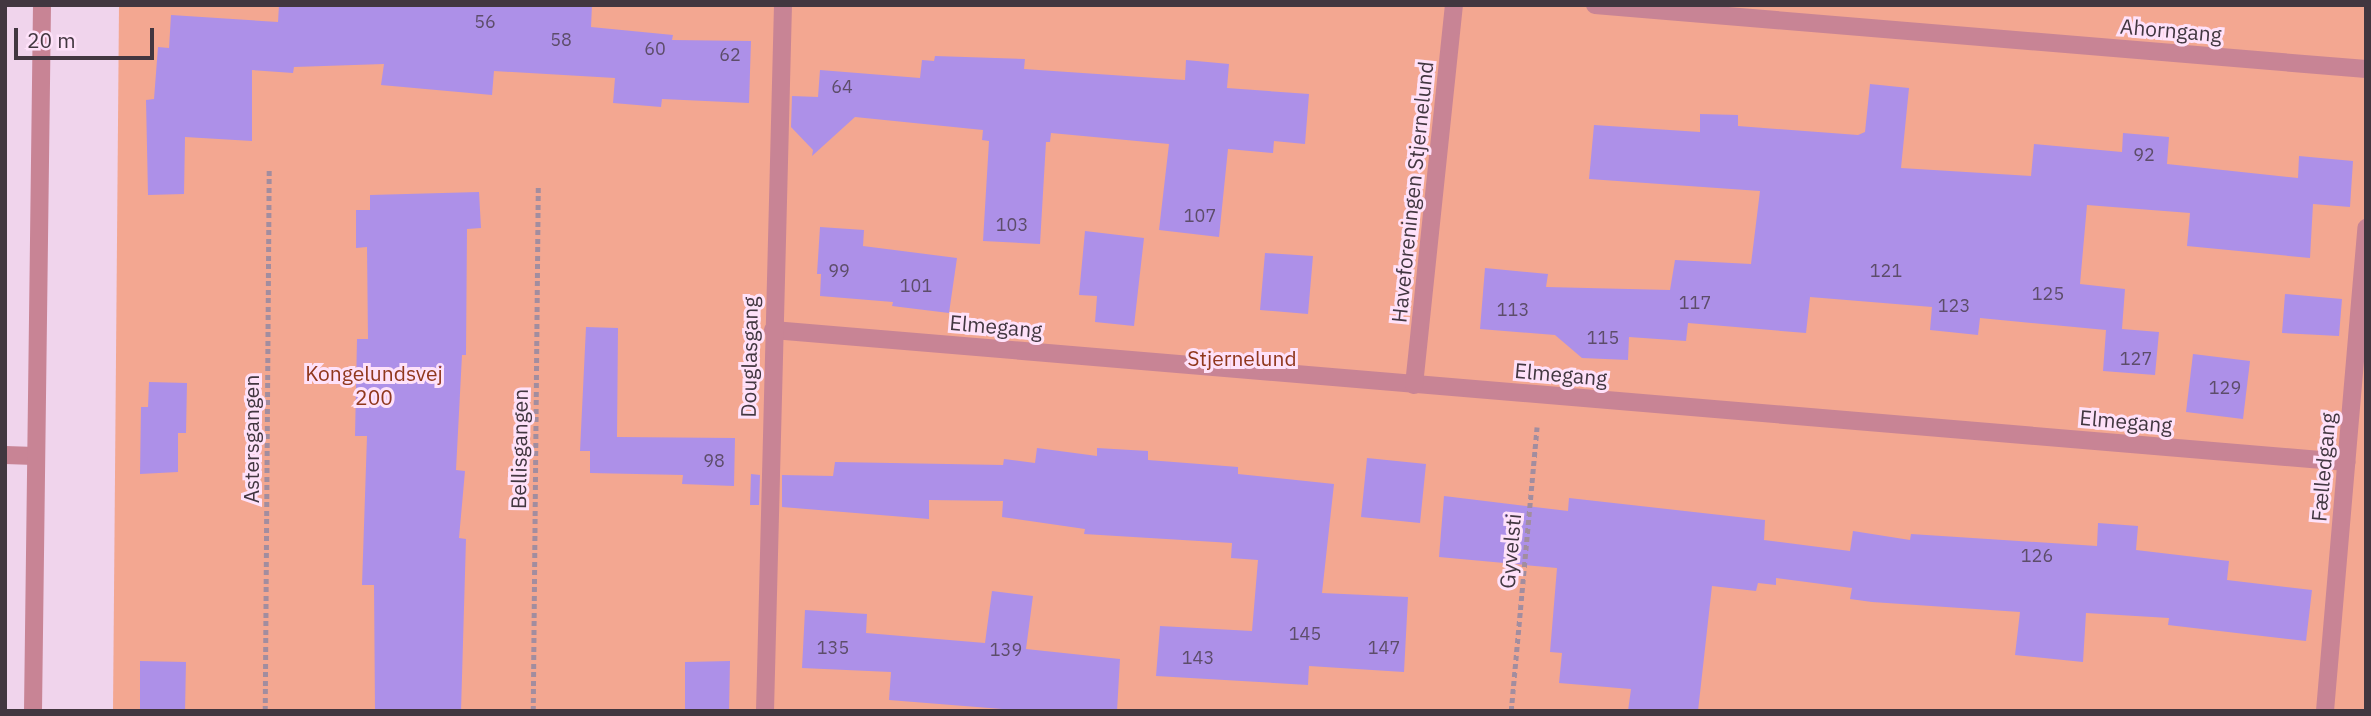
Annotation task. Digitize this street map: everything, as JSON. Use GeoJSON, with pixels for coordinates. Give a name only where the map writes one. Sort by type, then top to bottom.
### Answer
{"type":"FeatureCollection","features":[{"type":"Feature","properties":{"kind":"street"},"geometry":{"type":"LineString","coordinates":[[33,711],[42,5]]}},
{"type":"Feature","properties":{"kind":"street","name":"Douglasgang"},"geometry":{"type":"LineString","coordinates":[[765,711],[772,330],[783,5]]}},
{"type":"Feature","properties":{"kind":"street","name":"Haveforeningen Stjernelund"},"geometry":{"type":"LineString","coordinates":[[1414,384],[1454,5]]}},
{"type":"Feature","properties":{"kind":"street","name":"Ahorngang"},"geometry":{"type":"LineString","coordinates":[[1595,5],[2366,69]]}},
{"type":"Feature","properties":{"kind":"street","name":"Fælledgang"},"geometry":{"type":"LineString","coordinates":[[2325,711],[2366,228]]}},
{"type":"Feature","properties":{"kind":"street","name":"Elmegang"},"geometry":{"type":"LineString","coordinates":[[772,330],[2346,462]]}},
{"type":"Feature","properties":{"kind":"street"},"geometry":{"type":"LineString","coordinates":[[5,455],[35,456]]}},
{"type":"Feature","properties":{"kind":"path","name":"Astersgangen"},"geometry":{"type":"LineString","coordinates":[[265,711],[269,168]]}},
{"type":"Feature","properties":{"kind":"path","name":"Bellisgangen"},"geometry":{"type":"LineString","coordinates":[[533,711],[538,187]]}},
{"type":"Feature","properties":{"kind":"path","name":"Gyvelsti"},"geometry":{"type":"LineString","coordinates":[[1511,711],[1540,395]]}},
{"type":"Feature","properties":{"kind":"green space","name":"Stjernelund"},"geometry":{"type":"Polygon","coordinates":[[[119,5],[2366,5],[2366,711],[113,711],[119,5]]]}},
{"type":"Feature","properties":{"kind":"building"},"geometry":{"type":"Polygon","coordinates":[[[279,5],[592,5],[591,27],[673,35],[672,40],[751,41],[749,103],[662,99],[661,107],[613,103],[615,78],[494,71],[492,95],[381,85],[384,64],[294,67],[293,73],[252,70],[252,141],[185,137],[184,194],[148,195],[146,100],[154,99],[158,47],[169,48],[171,15],[278,22],[279,5]]]}},
{"type":"Feature","properties":{"kind":"building"},"geometry":{"type":"Polygon","coordinates":[[[935,56],[1025,59],[1024,69],[1185,80],[1186,60],[1229,64],[1227,88],[1309,94],[1305,144],[1274,141],[1273,153],[1228,149],[1219,237],[1159,230],[1169,144],[1051,133],[1050,142],[1046,142],[1040,244],[983,241],[989,141],[982,140],[983,130],[855,117],[812,156],[813,150],[791,127],[792,96],[818,97],[820,70],[920,78],[922,60],[934,61],[935,56]]]}},
{"type":"Feature","properties":{"kind":"building"},"geometry":{"type":"Polygon","coordinates":[[[1870,84],[1909,88],[1901,168],[2031,176],[2034,144],[2122,152],[2123,133],[2169,137],[2167,164],[2298,178],[2299,156],[2353,161],[2350,207],[2313,204],[2310,258],[2187,246],[2190,213],[2087,205],[2080,284],[2125,289],[2122,329],[2159,332],[2155,375],[2103,371],[2106,330],[1980,318],[1978,335],[1930,330],[1932,307],[1810,297],[1806,333],[1688,323],[1686,341],[1629,337],[1628,360],[1582,358],[1555,335],[1480,329],[1485,268],[1548,274],[1546,287],[1670,290],[1675,260],[1751,264],[1760,191],[1589,179],[1594,125],[1700,132],[1700,114],[1738,115],[1738,126],[1858,135],[1865,132],[1870,84]]]}},
{"type":"Feature","properties":{"kind":"building"},"geometry":{"type":"Polygon","coordinates":[[[479,192],[481,228],[467,229],[466,355],[462,355],[456,470],[465,471],[459,538],[466,539],[461,711],[375,711],[374,585],[362,585],[367,436],[355,436],[357,339],[368,339],[367,247],[356,248],[356,210],[370,210],[370,195],[479,192]]]}},
{"type":"Feature","properties":{"kind":"building"},"geometry":{"type":"Polygon","coordinates":[[[820,227],[864,230],[863,246],[957,258],[949,313],[892,306],[893,302],[820,296],[821,274],[817,274],[820,227]]]}},
{"type":"Feature","properties":{"kind":"building"},"geometry":{"type":"Polygon","coordinates":[[[1085,231],[1144,238],[1134,326],[1095,322],[1097,296],[1079,295],[1085,231]]]}},
{"type":"Feature","properties":{"kind":"building"},"geometry":{"type":"Polygon","coordinates":[[[1265,253],[1313,256],[1308,314],[1260,310],[1265,253]]]}},
{"type":"Feature","properties":{"kind":"building"},"geometry":{"type":"Polygon","coordinates":[[[2285,294],[2342,299],[2339,336],[2282,333],[2285,294]]]}},
{"type":"Feature","properties":{"kind":"building"},"geometry":{"type":"Polygon","coordinates":[[[586,327],[618,328],[617,437],[735,438],[734,486],[682,484],[683,475],[590,473],[590,451],[580,451],[586,327]]]}},
{"type":"Feature","properties":{"kind":"building"},"geometry":{"type":"Polygon","coordinates":[[[2193,354],[2250,361],[2243,419],[2186,412],[2193,354]]]}},
{"type":"Feature","properties":{"kind":"building"},"geometry":{"type":"Polygon","coordinates":[[[149,382],[187,383],[186,433],[178,433],[178,472],[140,474],[141,407],[148,407],[149,382]]]}},
{"type":"Feature","properties":{"kind":"building"},"geometry":{"type":"Polygon","coordinates":[[[1037,448],[1097,456],[1097,448],[1148,451],[1148,460],[1238,467],[1238,474],[1334,484],[1322,593],[1408,597],[1404,672],[1309,666],[1308,685],[1156,676],[1160,626],[1252,631],[1258,560],[1231,558],[1232,543],[1084,534],[1085,529],[1002,517],[1003,501],[929,500],[929,519],[782,507],[782,475],[833,476],[835,462],[1003,465],[1004,459],[1035,463],[1037,448]]]}},
{"type":"Feature","properties":{"kind":"building"},"geometry":{"type":"Polygon","coordinates":[[[1367,458],[1426,464],[1420,523],[1361,517],[1367,458]]]}},
{"type":"Feature","properties":{"kind":"building"},"geometry":{"type":"Polygon","coordinates":[[[751,474],[760,475],[759,505],[750,505],[751,474]]]}},
{"type":"Feature","properties":{"kind":"building"},"geometry":{"type":"Polygon","coordinates":[[[1444,496],[1568,511],[1569,498],[1765,520],[1764,540],[1850,551],[1853,531],[1910,540],[1911,534],[2097,546],[2098,523],[2138,526],[2136,550],[2229,561],[2227,580],[2312,590],[2306,641],[2168,625],[2169,618],[2086,613],[2083,662],[2015,655],[2020,612],[1850,599],[1852,588],[1776,578],[1776,585],[1758,583],[1756,591],[1712,586],[1698,711],[1628,711],[1631,689],[1559,683],[1562,653],[1550,652],[1557,568],[1439,557],[1444,496]]]}},
{"type":"Feature","properties":{"kind":"building"},"geometry":{"type":"Polygon","coordinates":[[[992,591],[1033,596],[1026,649],[1120,659],[1117,711],[1002,709],[889,700],[891,672],[802,668],[805,610],[867,614],[866,633],[985,643],[992,591]]]}},
{"type":"Feature","properties":{"kind":"building"},"geometry":{"type":"Polygon","coordinates":[[[140,661],[186,662],[185,711],[140,711],[140,661]]]}},
{"type":"Feature","properties":{"kind":"building"},"geometry":{"type":"Polygon","coordinates":[[[730,661],[729,711],[685,711],[685,662],[730,661]]]}},
{"type":"Feature","properties":{"kind":"park label","name":"Kongelundsvej 200"},"geometry":{"type":"Point","coordinates":[374,385]}}]}
